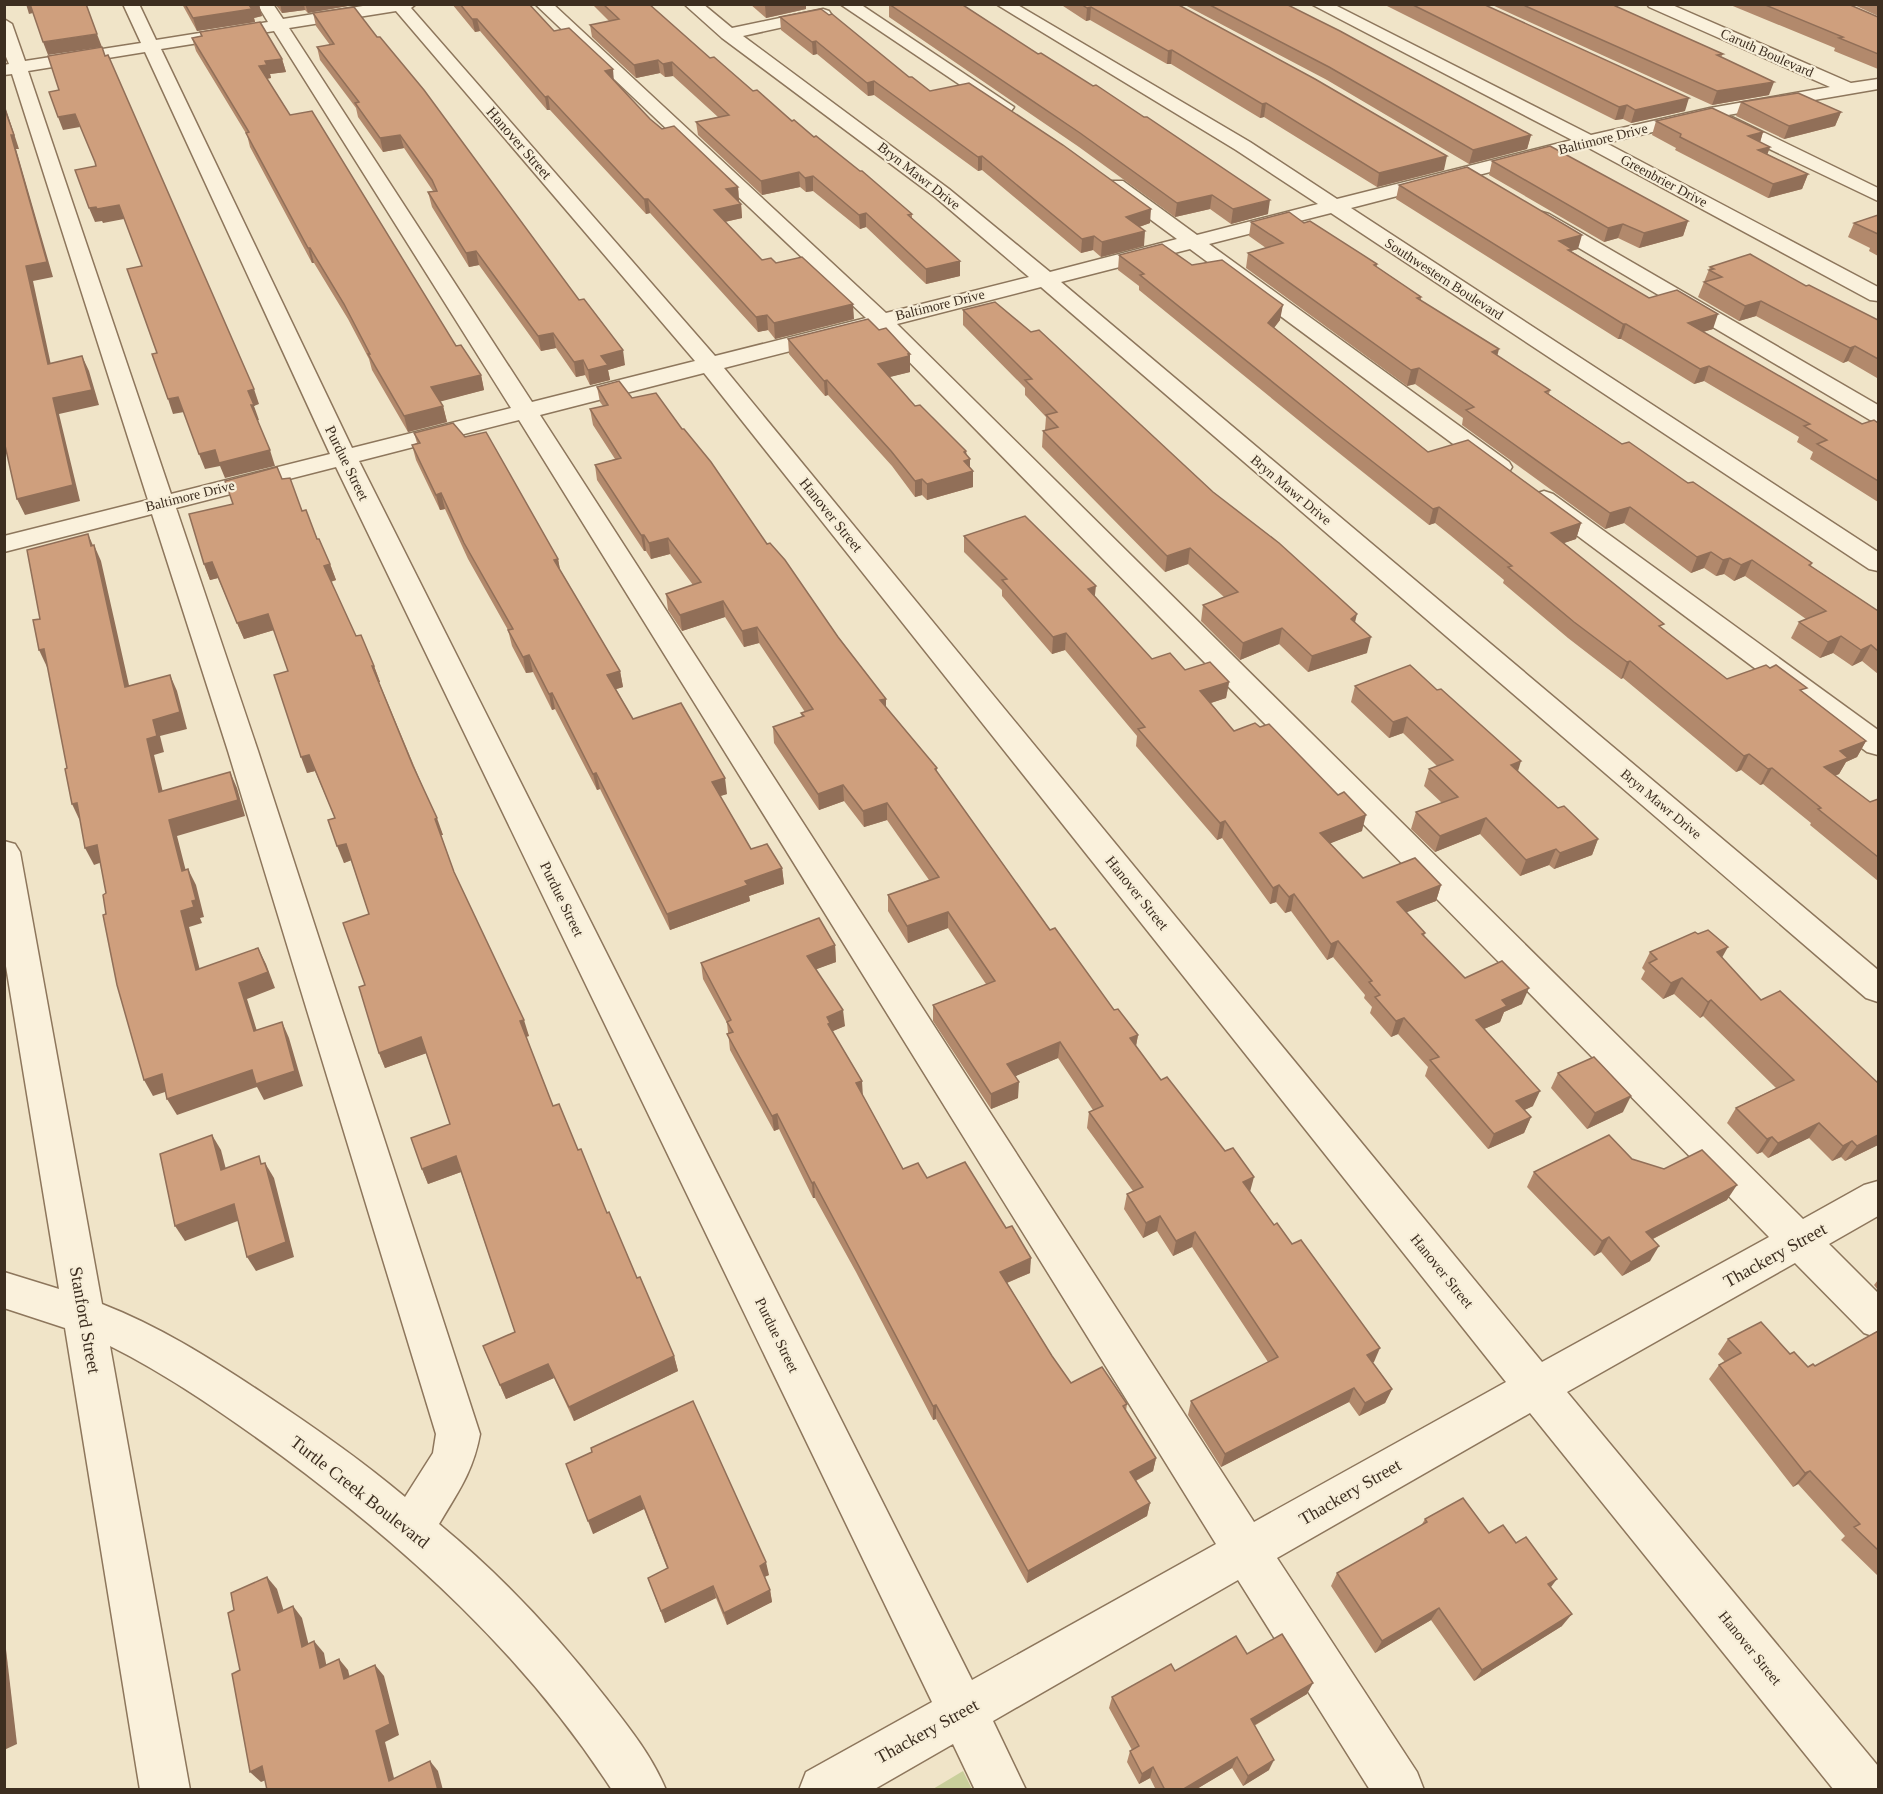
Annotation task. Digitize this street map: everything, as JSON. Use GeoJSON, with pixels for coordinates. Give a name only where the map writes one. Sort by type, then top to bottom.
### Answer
{"type":"FeatureCollection","features":[{"type":"Feature","properties":{"kind":"street","name":"Purdue Street"},"geometry":{"type":"LineString","coordinates":[[131,4],[344,457],[1000,1790]]}},
{"type":"Feature","properties":{"kind":"street"},"geometry":{"type":"LineString","coordinates":[[265,4],[427,255],[524,412],[1399,1790]]}},
{"type":"Feature","properties":{"kind":"street"},"geometry":{"type":"LineString","coordinates":[[543,4],[881,320],[1878,1320]]}},
{"type":"Feature","properties":{"kind":"street","name":"Bryn Mawr Drive"},"geometry":{"type":"LineString","coordinates":[[692,4],[728,34],[892,154],[977,221],[1878,989]]}},
{"type":"Feature","properties":{"kind":"street","name":"Southwestern Boulevard"},"geometry":{"type":"LineString","coordinates":[[1004,4],[1233,140],[1878,563]]}},
{"type":"Feature","properties":{"kind":"street","name":"Greenbrier Drive"},"geometry":{"type":"LineString","coordinates":[[1319,4],[1589,141],[1878,295]]}},
{"type":"Feature","properties":{"kind":"street","name":"Caruth Boulevard"},"geometry":{"type":"LineString","coordinates":[[1655,4],[1878,102]]}},
{"type":"Feature","properties":{"kind":"street"},"geometry":{"type":"LineString","coordinates":[[11,68],[402,5]]}},
{"type":"Feature","properties":{"kind":"street","name":"Hanover Street"},"geometry":{"type":"LineString","coordinates":[[402,5],[710,365],[1536,1387],[1866,1790]]}},
{"type":"Feature","properties":{"kind":"street"},"geometry":{"type":"LineString","coordinates":[[728,34],[857,6],[1022,118]]}},
{"type":"Feature","properties":{"kind":"street"},"geometry":{"type":"LineString","coordinates":[[4,24],[11,68],[243,751],[458,1434],[453,1460],[411,1529]]}},
{"type":"Feature","properties":{"kind":"street","name":"Baltimore Drive"},"geometry":{"type":"LineString","coordinates":[[4,544],[1589,141],[1710,113],[1878,84]]}},
{"type":"Feature","properties":{"kind":"street"},"geometry":{"type":"LineString","coordinates":[[1688,104],[1878,195]]}},
{"type":"Feature","properties":{"kind":"street"},"geometry":{"type":"LineString","coordinates":[[1446,162],[1486,185]]}},
{"type":"Feature","properties":{"kind":"street"},"geometry":{"type":"LineString","coordinates":[[1100,173],[1878,745]]}},
{"type":"Feature","properties":{"kind":"street"},"geometry":{"type":"LineString","coordinates":[[1528,210],[1878,415]]}},
{"type":"Feature","properties":{"kind":"street","name":"Stanford Street"},"geometry":{"type":"LineString","coordinates":[[4,852],[165,1790]]}},
{"type":"Feature","properties":{"kind":"street","name":"Thackery Street"},"geometry":{"type":"LineString","coordinates":[[824,1790],[1536,1387],[1878,1197]]}},
{"type":"Feature","properties":{"kind":"street","name":"Turtle Creek Boulevard"},"geometry":{"type":"LineString","coordinates":[[4,1290],[85,1317],[127,1334],[221,1389],[314,1453],[411,1529],[486,1596],[550,1666],[623,1760],[641,1790]]}},
{"type":"Feature","properties":{"kind":"green space"},"geometry":{"type":"Polygon","coordinates":[[[963,1771],[972,1789],[933,1789],[963,1771]]]}},
{"type":"Feature","properties":{"kind":"building"},"geometry":{"type":"Polygon","coordinates":[[[30,4],[86,4],[97,34],[43,42],[30,4]]]}},
{"type":"Feature","properties":{"kind":"building"},"geometry":{"type":"Polygon","coordinates":[[[185,4],[254,4],[249,5],[252,9],[193,18],[185,4]]]}},
{"type":"Feature","properties":{"kind":"building"},"geometry":{"type":"Polygon","coordinates":[[[460,4],[529,4],[554,31],[569,28],[613,69],[605,71],[650,119],[662,129],[674,126],[738,187],[726,189],[741,204],[714,210],[762,260],[771,258],[776,263],[802,257],[853,304],[774,323],[767,315],[756,317],[648,199],[644,199],[548,96],[545,97],[477,19],[472,19],[460,4]]]}},
{"type":"Feature","properties":{"kind":"building"},"geometry":{"type":"Polygon","coordinates":[[[603,4],[649,4],[710,58],[714,57],[753,91],[757,90],[792,121],[794,120],[862,171],[912,214],[908,215],[960,261],[926,269],[866,213],[859,215],[813,176],[805,178],[799,172],[761,181],[696,122],[729,115],[672,62],[663,64],[658,60],[634,65],[590,25],[619,19],[603,4]]]}},
{"type":"Feature","properties":{"kind":"building"},"geometry":{"type":"Polygon","coordinates":[[[889,4],[963,5],[1038,54],[1041,53],[1147,117],[1270,200],[1233,209],[1212,195],[1177,203],[1080,133],[889,4]]]}},
{"type":"Feature","properties":{"kind":"building"},"geometry":{"type":"Polygon","coordinates":[[[1081,4],[1177,4],[1315,79],[1447,156],[1379,173],[1266,103],[1262,104],[1172,50],[1168,51],[1091,7],[1087,8],[1081,4]]]}},
{"type":"Feature","properties":{"kind":"building"},"geometry":{"type":"Polygon","coordinates":[[[1208,4],[1286,4],[1531,135],[1473,150],[1329,67],[1208,4]]]}},
{"type":"Feature","properties":{"kind":"building"},"geometry":{"type":"Polygon","coordinates":[[[1411,4],[1483,4],[1689,98],[1635,110],[1627,105],[1619,107],[1411,4]]]}},
{"type":"Feature","properties":{"kind":"building"},"geometry":{"type":"Polygon","coordinates":[[[1521,4],[1611,4],[1723,54],[1717,55],[1774,82],[1717,91],[1521,4]]]}},
{"type":"Feature","properties":{"kind":"building"},"geometry":{"type":"Polygon","coordinates":[[[1763,4],[1848,4],[1878,17],[1878,54],[1839,38],[1843,37],[1763,4]]]}},
{"type":"Feature","properties":{"kind":"building"},"geometry":{"type":"Polygon","coordinates":[[[354,7],[424,90],[579,300],[584,299],[623,350],[601,356],[608,365],[588,370],[583,360],[574,362],[553,333],[538,336],[476,251],[466,253],[428,192],[437,191],[432,180],[400,135],[380,138],[355,103],[359,102],[317,47],[334,44],[313,13],[354,7]]]}},
{"type":"Feature","properties":{"kind":"building"},"geometry":{"type":"Polygon","coordinates":[[[821,9],[829,15],[832,14],[909,77],[930,91],[969,83],[1063,145],[1151,209],[1126,217],[1145,231],[1102,242],[1094,236],[1082,239],[982,156],[978,157],[874,81],[867,83],[816,41],[812,42],[780,17],[821,9]]]}},
{"type":"Feature","properties":{"kind":"building"},"geometry":{"type":"Polygon","coordinates":[[[260,22],[282,59],[265,61],[267,65],[259,66],[290,115],[312,111],[456,346],[461,345],[481,375],[431,387],[443,406],[404,416],[368,354],[370,354],[344,304],[308,248],[246,133],[249,132],[192,38],[202,36],[200,32],[260,22]]]}},
{"type":"Feature","properties":{"kind":"building"},"geometry":{"type":"Polygon","coordinates":[[[102,47],[105,56],[108,55],[254,389],[248,391],[254,405],[251,405],[270,450],[219,463],[215,450],[199,454],[178,397],[168,399],[152,354],[157,353],[127,269],[142,266],[119,205],[89,208],[75,170],[96,166],[95,162],[75,114],[58,117],[49,92],[59,90],[48,56],[102,47]]]}},
{"type":"Feature","properties":{"kind":"building"},"geometry":{"type":"Polygon","coordinates":[[[1798,93],[1841,112],[1789,126],[1741,102],[1798,93]]]}},
{"type":"Feature","properties":{"kind":"building"},"geometry":{"type":"Polygon","coordinates":[[[4,107],[14,135],[11,135],[47,262],[26,266],[48,364],[82,356],[92,390],[53,398],[73,485],[17,499],[4,441],[4,107]]]}},
{"type":"Feature","properties":{"kind":"building"},"geometry":{"type":"Polygon","coordinates":[[[1712,108],[1763,132],[1748,136],[1770,147],[1758,150],[1808,174],[1773,184],[1680,137],[1681,134],[1656,121],[1712,108]]]}},
{"type":"Feature","properties":{"kind":"building"},"geometry":{"type":"Polygon","coordinates":[[[1550,146],[1688,221],[1644,233],[1623,224],[1608,228],[1492,161],[1550,146]]]}},
{"type":"Feature","properties":{"kind":"building"},"geometry":{"type":"Polygon","coordinates":[[[1467,167],[1582,235],[1559,241],[1572,249],[1568,250],[1649,298],[1677,290],[1718,314],[1688,323],[1862,424],[1874,420],[1878,423],[1878,481],[1817,444],[1827,440],[1804,426],[1810,424],[1709,366],[1700,369],[1399,185],[1467,167]]]}},
{"type":"Feature","properties":{"kind":"building"},"geometry":{"type":"Polygon","coordinates":[[[1289,212],[1304,223],[1310,221],[1377,264],[1374,265],[1421,297],[1417,298],[1499,349],[1492,352],[1550,390],[1545,392],[1622,444],[1629,442],[1688,483],[1693,482],[1878,611],[1878,651],[1871,645],[1861,650],[1841,636],[1828,642],[1799,622],[1826,611],[1752,560],[1741,565],[1730,558],[1723,560],[1711,552],[1697,557],[1630,507],[1610,513],[1466,410],[1474,407],[1419,368],[1411,370],[1248,253],[1283,243],[1251,222],[1289,212]]]}},
{"type":"Feature","properties":{"kind":"building"},"geometry":{"type":"Polygon","coordinates":[[[1878,215],[1878,234],[1854,223],[1878,215]]]}},
{"type":"Feature","properties":{"kind":"building"},"geometry":{"type":"Polygon","coordinates":[[[1162,244],[1192,265],[1222,260],[1283,305],[1268,323],[1428,452],[1468,440],[1581,523],[1551,533],[1664,624],[1659,626],[1727,679],[1766,665],[1770,668],[1776,665],[1807,688],[1800,690],[1866,741],[1840,751],[1848,758],[1824,767],[1870,802],[1878,799],[1878,857],[1818,809],[1821,808],[1772,768],[1768,769],[1749,754],[1744,756],[1630,661],[1627,662],[1574,622],[1508,567],[1512,566],[1454,519],[1439,507],[1433,509],[1327,426],[1140,275],[1144,274],[1119,255],[1162,244]]]}},
{"type":"Feature","properties":{"kind":"building"},"geometry":{"type":"Polygon","coordinates":[[[1750,254],[1806,286],[1809,285],[1878,320],[1878,359],[1855,346],[1850,348],[1761,301],[1745,306],[1704,282],[1722,277],[1709,270],[1714,269],[1710,267],[1750,254]]]}},
{"type":"Feature","properties":{"kind":"building"},"geometry":{"type":"Polygon","coordinates":[[[995,302],[1031,332],[1039,330],[1213,492],[1279,543],[1357,614],[1351,619],[1371,637],[1312,656],[1282,628],[1243,643],[1203,605],[1238,592],[1190,548],[1167,556],[1043,431],[1058,427],[1046,415],[1057,412],[1025,380],[1032,379],[963,310],[995,302]]]}},
{"type":"Feature","properties":{"kind":"building"},"geometry":{"type":"Polygon","coordinates":[[[868,319],[879,330],[886,328],[910,354],[878,364],[915,406],[920,405],[966,451],[964,452],[970,459],[964,461],[973,471],[927,484],[922,479],[915,481],[891,451],[827,380],[824,381],[788,339],[868,319]]]}},
{"type":"Feature","properties":{"kind":"building"},"geometry":{"type":"Polygon","coordinates":[[[619,381],[632,398],[656,393],[682,429],[711,462],[767,544],[770,543],[785,560],[838,637],[886,699],[880,700],[937,768],[935,769],[1050,930],[1055,928],[1114,1010],[1118,1009],[1138,1035],[1130,1038],[1161,1080],[1167,1077],[1225,1151],[1233,1148],[1254,1177],[1243,1182],[1274,1225],[1277,1223],[1292,1244],[1301,1240],[1380,1348],[1367,1355],[1392,1389],[1365,1403],[1354,1388],[1225,1454],[1191,1401],[1278,1357],[1195,1232],[1176,1241],[1160,1216],[1146,1223],[1127,1194],[1143,1187],[1089,1112],[1103,1106],[1060,1042],[1007,1064],[1019,1082],[991,1094],[933,1005],[995,981],[948,912],[907,926],[888,895],[939,877],[887,803],[863,811],[843,785],[818,794],[773,727],[804,716],[801,713],[813,709],[757,627],[742,631],[723,601],[680,615],[666,594],[701,582],[668,538],[649,543],[644,535],[641,535],[595,465],[621,458],[590,409],[608,405],[597,387],[619,381]]]}},
{"type":"Feature","properties":{"kind":"building"},"geometry":{"type":"Polygon","coordinates":[[[453,423],[465,437],[486,432],[558,559],[554,560],[620,671],[607,675],[633,719],[681,703],[725,778],[712,782],[751,849],[767,844],[782,868],[745,881],[748,885],[667,914],[596,773],[593,774],[552,693],[549,694],[529,655],[523,657],[508,630],[513,629],[464,543],[441,493],[436,495],[412,445],[420,443],[414,433],[453,423]]]}},
{"type":"Feature","properties":{"kind":"building"},"geometry":{"type":"Polygon","coordinates":[[[277,467],[282,479],[290,478],[302,511],[306,510],[317,539],[319,539],[330,564],[324,566],[356,636],[361,635],[413,766],[437,818],[435,819],[454,872],[524,1020],[520,1021],[553,1106],[559,1104],[578,1150],[581,1149],[607,1213],[609,1212],[637,1278],[640,1277],[674,1356],[569,1407],[548,1364],[500,1385],[483,1346],[515,1332],[456,1156],[422,1169],[411,1138],[450,1124],[421,1037],[379,1053],[359,987],[365,985],[343,923],[369,914],[346,844],[337,846],[328,820],[335,818],[309,755],[301,757],[274,675],[288,671],[268,614],[237,623],[212,562],[204,564],[189,514],[233,504],[225,481],[277,467]]]}},
{"type":"Feature","properties":{"kind":"building"},"geometry":{"type":"Polygon","coordinates":[[[1025,516],[1096,586],[1088,589],[1152,659],[1170,653],[1185,670],[1210,662],[1229,682],[1200,691],[1234,731],[1255,723],[1260,727],[1269,724],[1338,795],[1344,792],[1366,815],[1320,833],[1363,878],[1415,858],[1441,885],[1397,902],[1425,933],[1422,934],[1465,978],[1502,961],[1529,988],[1502,1000],[1507,1006],[1476,1020],[1540,1091],[1516,1101],[1531,1117],[1494,1134],[1430,1060],[1439,1057],[1404,1018],[1396,1021],[1375,997],[1380,995],[1369,982],[1372,981],[1338,941],[1331,944],[1294,894],[1289,897],[1279,885],[1273,888],[1225,821],[1220,823],[1138,729],[1145,727],[1066,633],[1053,637],[1002,580],[1007,579],[964,536],[1025,516]]]}},
{"type":"Feature","properties":{"kind":"building"},"geometry":{"type":"Polygon","coordinates":[[[88,534],[91,546],[94,545],[125,687],[170,675],[180,712],[153,720],[157,736],[147,739],[159,792],[230,772],[238,800],[169,820],[182,871],[188,869],[196,900],[192,901],[194,907],[181,911],[196,970],[258,948],[268,972],[239,983],[254,1031],[282,1022],[295,1071],[256,1084],[252,1070],[167,1099],[162,1074],[144,1080],[117,985],[103,915],[106,914],[103,895],[106,893],[97,845],[85,848],[77,803],[72,804],[44,649],[39,650],[33,620],[40,619],[27,550],[88,534]]]}},
{"type":"Feature","properties":{"kind":"building"},"geometry":{"type":"Polygon","coordinates":[[[1410,665],[1437,690],[1441,689],[1521,761],[1511,765],[1558,808],[1564,806],[1598,839],[1560,853],[1556,849],[1526,860],[1486,818],[1440,836],[1416,812],[1458,797],[1429,769],[1453,760],[1407,717],[1393,722],[1355,686],[1410,665]]]}},
{"type":"Feature","properties":{"kind":"building"},"geometry":{"type":"Polygon","coordinates":[[[819,918],[835,945],[807,956],[843,1010],[827,1017],[830,1023],[828,1024],[862,1081],[856,1083],[903,1169],[918,1163],[927,1178],[965,1162],[1006,1228],[1012,1226],[1031,1258],[1000,1272],[1052,1356],[1071,1383],[1102,1367],[1127,1404],[1123,1406],[1156,1458],[1130,1472],[1150,1503],[1028,1571],[936,1405],[933,1406],[777,1114],[772,1116],[727,1034],[733,1032],[727,1022],[731,1020],[701,963],[819,918]]]}},
{"type":"Feature","properties":{"kind":"building"},"geometry":{"type":"Polygon","coordinates":[[[1708,930],[1728,947],[1717,952],[1761,1000],[1780,991],[1878,1083],[1878,1135],[1857,1146],[1852,1141],[1843,1146],[1819,1123],[1778,1143],[1772,1137],[1767,1139],[1736,1108],[1794,1080],[1711,1000],[1708,1002],[1682,978],[1671,983],[1649,963],[1657,959],[1650,952],[1695,932],[1698,934],[1708,930]]]}},
{"type":"Feature","properties":{"kind":"building"},"geometry":{"type":"Polygon","coordinates":[[[1594,1057],[1631,1096],[1595,1113],[1558,1073],[1594,1057]]]}},
{"type":"Feature","properties":{"kind":"building"},"geometry":{"type":"Polygon","coordinates":[[[212,1135],[221,1170],[259,1156],[261,1164],[265,1163],[286,1242],[247,1257],[234,1204],[175,1226],[160,1154],[212,1135]]]}},
{"type":"Feature","properties":{"kind":"building"},"geometry":{"type":"Polygon","coordinates":[[[1609,1135],[1632,1159],[1664,1169],[1702,1150],[1737,1185],[1646,1232],[1659,1246],[1631,1262],[1609,1237],[1602,1241],[1534,1172],[1609,1135]]]}},
{"type":"Feature","properties":{"kind":"building"},"geometry":{"type":"Polygon","coordinates":[[[1761,1322],[1790,1354],[1794,1352],[1808,1367],[1813,1364],[1815,1366],[1878,1331],[1878,1550],[1854,1527],[1860,1524],[1810,1471],[1805,1473],[1719,1365],[1741,1353],[1728,1339],[1761,1322]]]}},
{"type":"Feature","properties":{"kind":"building"},"geometry":{"type":"Polygon","coordinates":[[[693,1401],[766,1562],[760,1566],[770,1590],[724,1613],[713,1586],[661,1611],[648,1578],[668,1568],[640,1496],[588,1521],[566,1464],[592,1452],[591,1448],[693,1401]]]}},
{"type":"Feature","properties":{"kind":"building"},"geometry":{"type":"Polygon","coordinates":[[[1463,1498],[1489,1533],[1503,1525],[1516,1543],[1526,1537],[1557,1579],[1548,1584],[1572,1614],[1482,1670],[1439,1608],[1382,1641],[1337,1573],[1427,1522],[1425,1519],[1463,1498]]]}},
{"type":"Feature","properties":{"kind":"building"},"geometry":{"type":"Polygon","coordinates":[[[267,1577],[278,1613],[293,1606],[302,1647],[314,1641],[320,1668],[339,1659],[344,1679],[375,1665],[390,1724],[376,1731],[389,1781],[430,1761],[438,1790],[267,1790],[262,1766],[250,1772],[232,1674],[240,1670],[228,1613],[234,1610],[231,1593],[267,1577]]]}},
{"type":"Feature","properties":{"kind":"building"},"geometry":{"type":"Polygon","coordinates":[[[1282,1634],[1313,1683],[1251,1719],[1274,1760],[1248,1776],[1237,1757],[1182,1790],[1165,1790],[1153,1767],[1142,1774],[1130,1751],[1139,1746],[1112,1697],[1171,1664],[1175,1671],[1236,1636],[1247,1654],[1282,1634]]]}}]}
